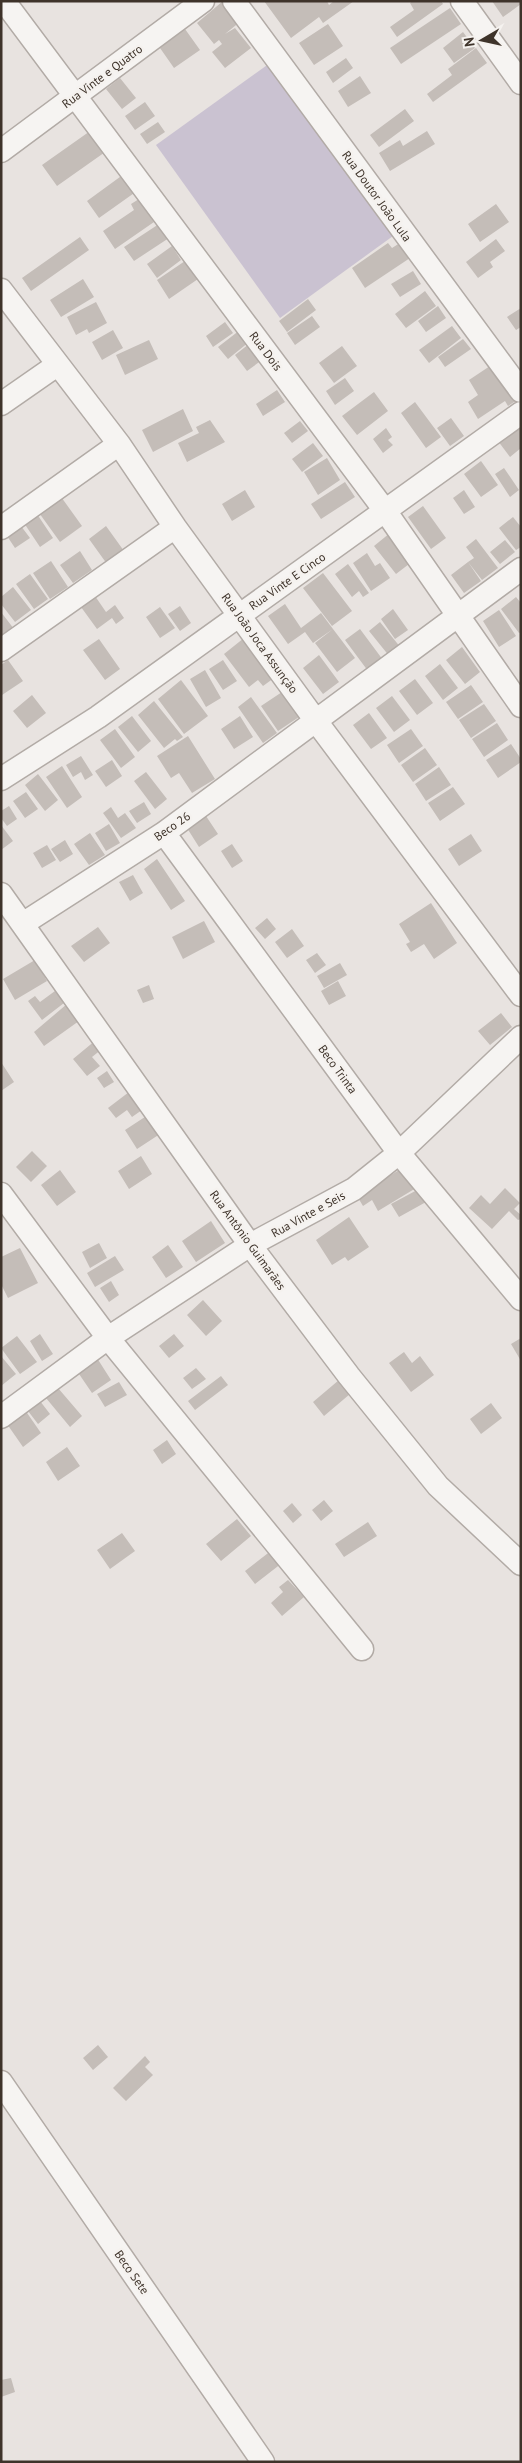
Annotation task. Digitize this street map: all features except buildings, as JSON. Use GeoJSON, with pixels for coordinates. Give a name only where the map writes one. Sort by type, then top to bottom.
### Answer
{"type":"FeatureCollection","features":[{"type":"Feature","properties":{"kind":"street","name":"Rua Dois"},"geometry":{"type":"LineString","coordinates":[[4,1],[386,512],[521,706]]}},
{"type":"Feature","properties":{"kind":"street","name":"Rua Vinte e Quatro"},"geometry":{"type":"LineString","coordinates":[[1,151],[203,1]]}},
{"type":"Feature","properties":{"kind":"street","name":"Rua Doutor João Lula"},"geometry":{"type":"LineString","coordinates":[[234,1],[521,390]]}},
{"type":"Feature","properties":{"kind":"street"},"geometry":{"type":"LineString","coordinates":[[462,1],[521,83]]}},
{"type":"Feature","properties":{"kind":"street","name":"Rua João Joca Assunção"},"geometry":{"type":"LineString","coordinates":[[1,290],[118,444],[174,527],[239,616],[521,995]]}},
{"type":"Feature","properties":{"kind":"street"},"geometry":{"type":"LineString","coordinates":[[1,404],[57,365]]}},
{"type":"Feature","properties":{"kind":"street","name":"Rua Vinte E Cinco"},"geometry":{"type":"LineString","coordinates":[[1,779],[98,716],[386,512],[521,413]]}},
{"type":"Feature","properties":{"kind":"street"},"geometry":{"type":"LineString","coordinates":[[1,528],[118,444]]}},
{"type":"Feature","properties":{"kind":"street"},"geometry":{"type":"LineString","coordinates":[[1,650],[174,527]]}},
{"type":"Feature","properties":{"kind":"street","name":"Beco 26"},"geometry":{"type":"LineString","coordinates":[[24,923],[164,832],[521,569]]}},
{"type":"Feature","properties":{"kind":"street","name":"Beco Trinta"},"geometry":{"type":"LineString","coordinates":[[164,832],[399,1153],[521,1299]]}},
{"type":"Feature","properties":{"kind":"street","name":"Rua Antônio Guimarães"},"geometry":{"type":"LineString","coordinates":[[1,894],[24,923],[250,1245],[349,1376],[438,1486],[521,1564]]}},
{"type":"Feature","properties":{"kind":"street","name":"Rua Vinte e Seis"},"geometry":{"type":"LineString","coordinates":[[1,1417],[108,1338],[250,1245],[354,1189],[399,1153],[521,1037]]}},
{"type":"Feature","properties":{"kind":"street"},"geometry":{"type":"LineString","coordinates":[[1,1194],[108,1338],[362,1649]]}},
{"type":"Feature","properties":{"kind":"street","name":"Beco Sete"},"geometry":{"type":"LineString","coordinates":[[1,2082],[263,2462]]}},
{"type":"Feature","properties":{"kind":"shaded area"},"geometry":{"type":"Polygon","coordinates":[[[270,63],[393,236],[280,318],[156,145],[270,63]]]}}]}
